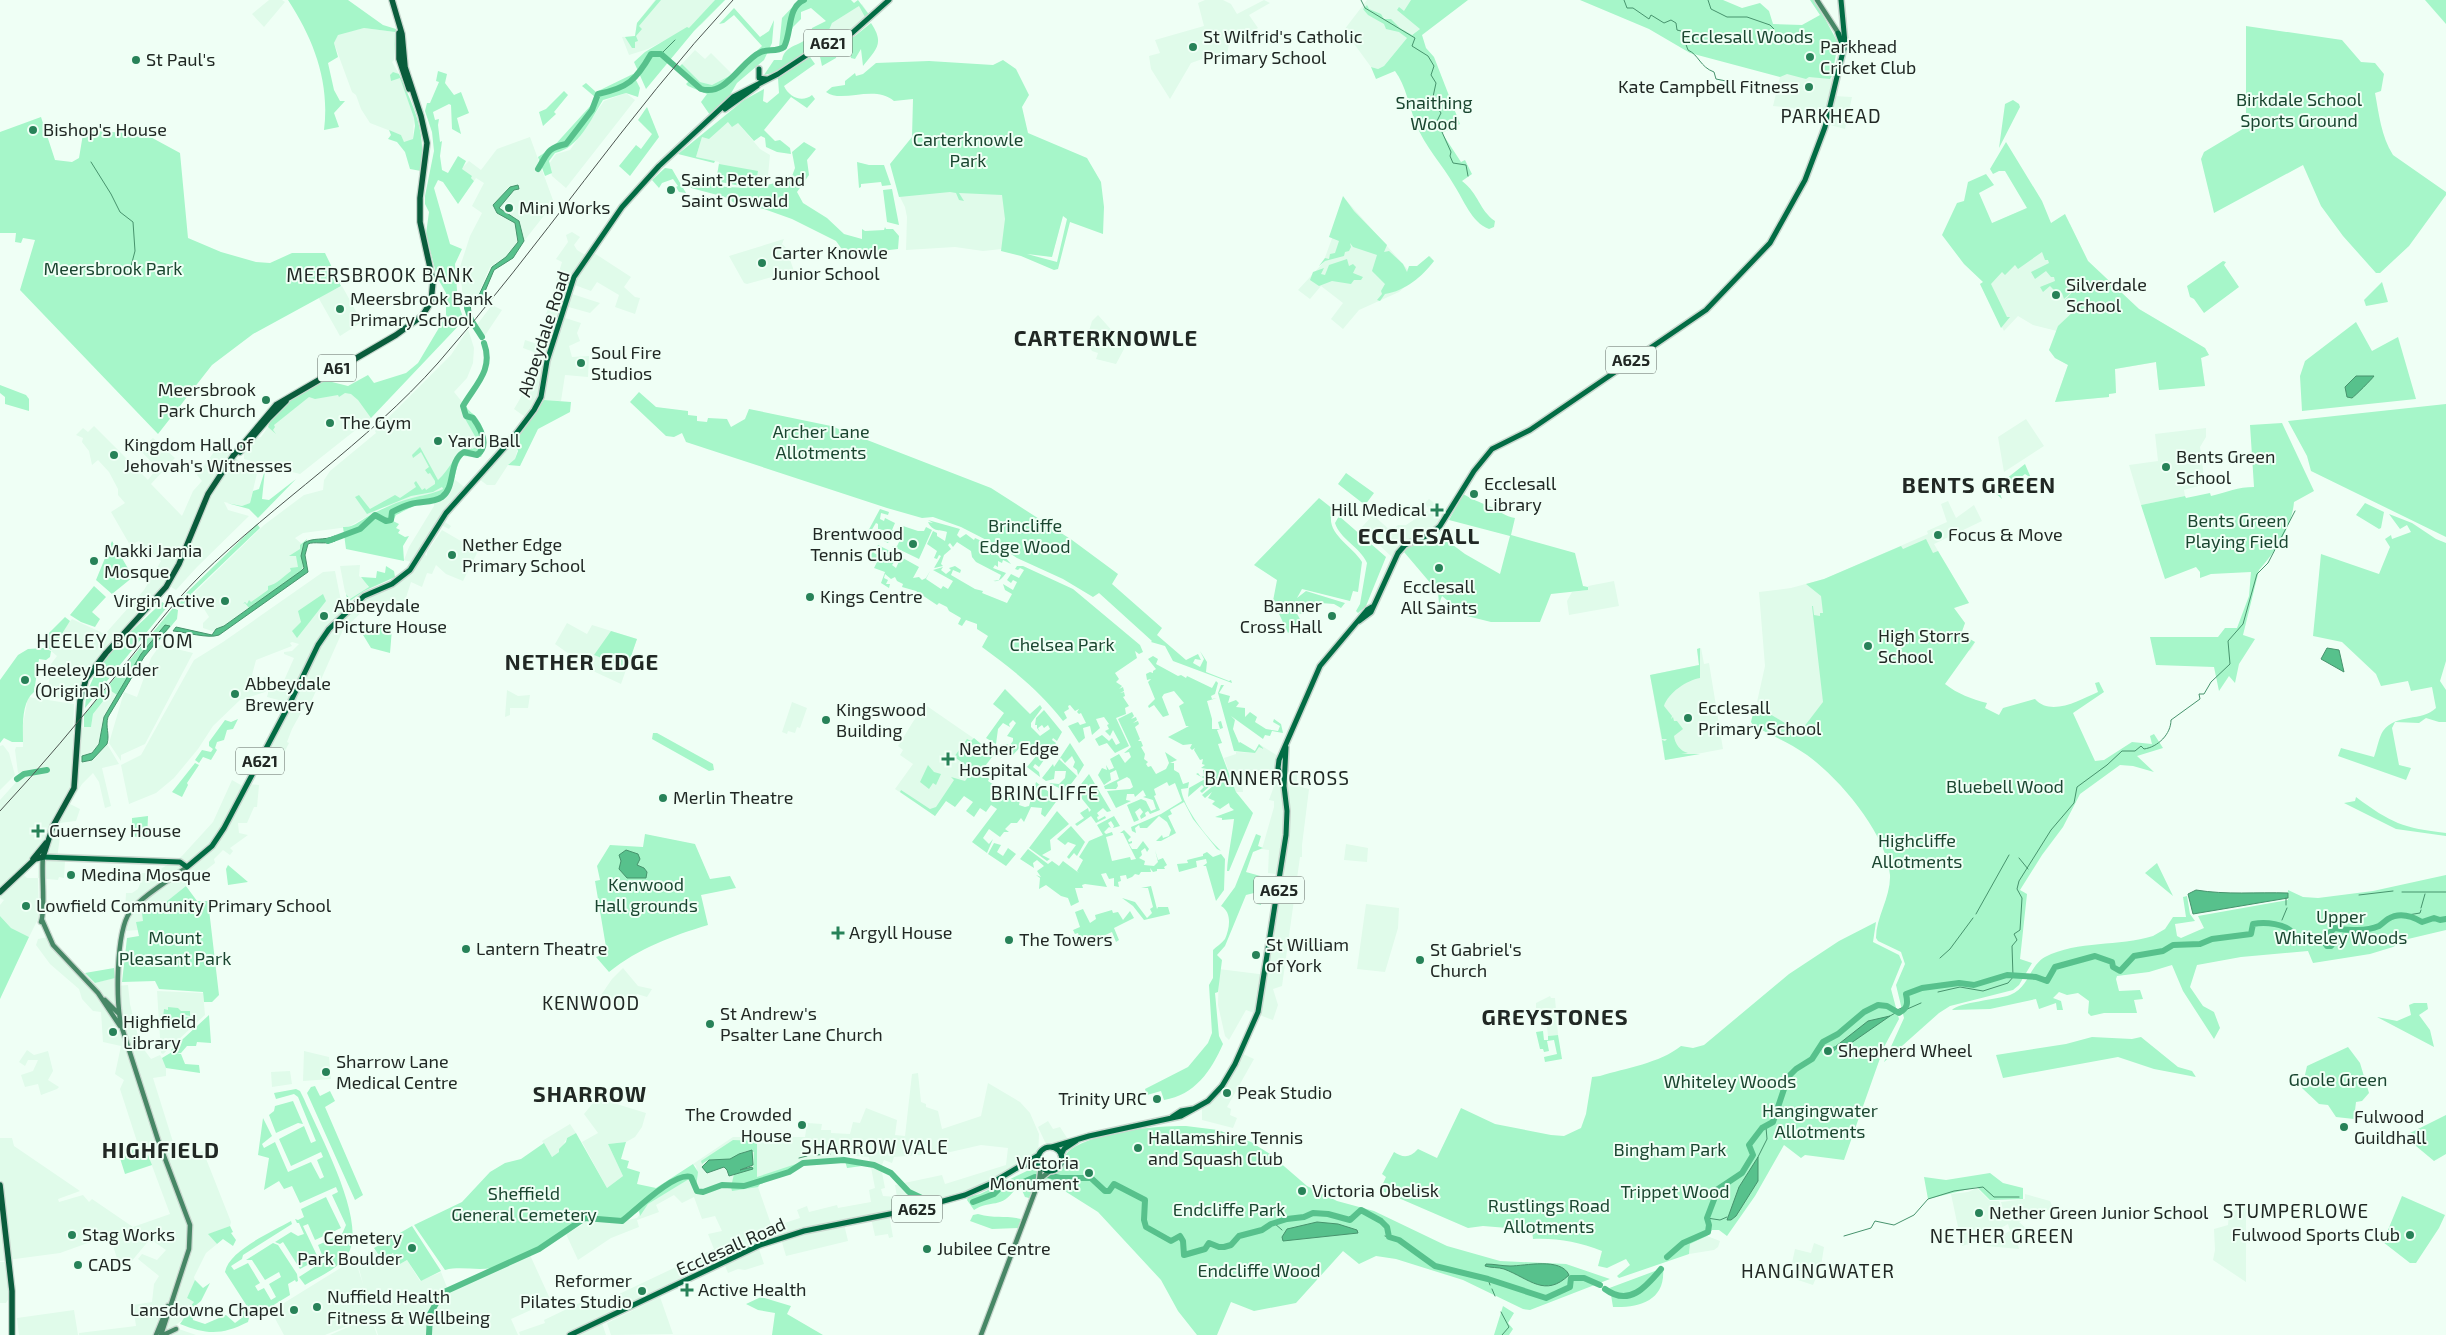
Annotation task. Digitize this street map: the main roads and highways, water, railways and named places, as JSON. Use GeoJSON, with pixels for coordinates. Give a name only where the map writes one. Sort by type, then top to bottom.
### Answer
{"type":"FeatureCollection","features":[{"type":"Feature","properties":{"kind":"highway","name":"A61"},"geometry":{"type":"LineString","coordinates":[[0,892],[38,857],[43,857],[53,826],[71,795],[77,770],[81,694],[86,679],[106,653],[158,599],[179,564],[208,494],[225,469],[269,418],[299,390],[396,335],[422,316],[431,302],[433,280],[420,222],[420,198],[427,143],[414,97],[403,74],[399,59],[400,22],[392,0]]}},
{"type":"Feature","properties":{"kind":"highway","name":"A61"},"geometry":{"type":"LineString","coordinates":[[31,863],[47,842]]}},
{"type":"Feature","properties":{"kind":"highway"},"geometry":{"type":"LineString","coordinates":[[0,1185],[11,1283],[12,1335]]}},
{"type":"Feature","properties":{"kind":"highway"},"geometry":{"type":"LineString","coordinates":[[13,1319],[16,1335]]}},
{"type":"Feature","properties":{"kind":"main road","name":"Abbeydale Road"},"geometry":{"type":"LineString","coordinates":[[123,1032],[118,1013],[120,964],[124,927],[128,915],[138,904],[212,846],[223,831],[318,645],[346,608],[364,596],[392,584],[410,570],[449,510],[478,479],[528,419],[541,397],[547,361],[576,274],[610,222],[659,166],[723,110],[759,84],[815,49],[852,32],[889,0]]}},
{"type":"Feature","properties":{"kind":"main road"},"geometry":{"type":"LineString","coordinates":[[1817,0],[1837,31],[1844,49]]}},
{"type":"Feature","properties":{"kind":"main road","name":"A625"},"geometry":{"type":"LineString","coordinates":[[1039,1155],[1044,1149],[1188,1114],[1208,1101],[1222,1086],[1257,1018],[1286,835],[1287,811],[1284,786],[1286,747],[1320,666],[1367,610],[1373,606],[1398,553],[1405,545],[1436,530],[1474,470],[1492,449],[1530,430],[1702,313],[1770,243],[1806,180],[1825,127],[1844,49],[1845,24],[1841,0]]}},
{"type":"Feature","properties":{"kind":"main road"},"geometry":{"type":"LineString","coordinates":[[1837,31],[1842,29],[1845,24]]}},
{"type":"Feature","properties":{"kind":"main road"},"geometry":{"type":"LineString","coordinates":[[1837,31],[1845,39]]}},
{"type":"Feature","properties":{"kind":"main road"},"geometry":{"type":"LineString","coordinates":[[759,69],[759,78],[768,79]]}},
{"type":"Feature","properties":{"kind":"main road","name":"Abbeydale Road"},"geometry":{"type":"LineString","coordinates":[[723,110],[729,100],[744,94],[759,84]]}},
{"type":"Feature","properties":{"kind":"main road","name":"Abbeydale Road"},"geometry":{"type":"LineString","coordinates":[[723,110],[740,101],[744,94]]}},
{"type":"Feature","properties":{"kind":"main road"},"geometry":{"type":"LineString","coordinates":[[1284,786],[1280,775],[1279,760],[1286,747]]}},
{"type":"Feature","properties":{"kind":"main road"},"geometry":{"type":"LineString","coordinates":[[162,1335],[169,1304],[189,1249],[190,1225],[158,1140],[123,1032],[109,1007],[91,984],[54,947],[42,924],[43,857],[180,862],[187,867]]}},
{"type":"Feature","properties":{"kind":"main road"},"geometry":{"type":"LineString","coordinates":[[109,1007],[118,1013]]}},
{"type":"Feature","properties":{"kind":"main road","name":"A625"},"geometry":{"type":"LineString","coordinates":[[1040,1166],[1051,1170],[1060,1165],[1064,1149],[1077,1140]]}},
{"type":"Feature","properties":{"kind":"main road"},"geometry":{"type":"LineString","coordinates":[[1052,1147],[1061,1155]]}},
{"type":"Feature","properties":{"kind":"main road"},"geometry":{"type":"LineString","coordinates":[[981,1335],[1039,1181],[1039,1155]]}},
{"type":"Feature","properties":{"kind":"main road","name":"Ecclesall Road"},"geometry":{"type":"LineString","coordinates":[[570,1335],[760,1245],[804,1231],[915,1209],[966,1195],[1039,1155]]}},
{"type":"Feature","properties":{"kind":"main road","name":"Ecclesall Road"},"geometry":{"type":"LineString","coordinates":[[1022,1166],[1040,1166]]}},
{"type":"Feature","properties":{"kind":"main road"},"geometry":{"type":"LineString","coordinates":[[1039,1181],[1051,1170]]}},
{"type":"Feature","properties":{"kind":"main road"},"geometry":{"type":"LineString","coordinates":[[156,1335],[164,1312],[169,1304]]}},
{"type":"Feature","properties":{"kind":"main road"},"geometry":{"type":"LineString","coordinates":[[162,1335],[176,1329]]}},
{"type":"Feature","properties":{"kind":"waterway"},"geometry":{"type":"LineString","coordinates":[[538,169],[551,149],[566,144],[592,110],[598,94],[617,89],[630,82],[641,70],[651,54],[661,54],[701,89],[719,88],[754,56],[764,51],[784,47],[792,14],[799,3],[804,0]]}},
{"type":"Feature","properties":{"kind":"waterway"},"geometry":{"type":"LineString","coordinates":[[1361,0],[1365,8],[1415,38],[1412,46],[1428,56],[1434,66],[1431,75],[1436,83],[1431,106],[1437,107],[1441,113],[1437,121],[1451,152],[1450,156],[1453,163],[1466,165],[1468,176]]}},
{"type":"Feature","properties":{"kind":"waterway"},"geometry":{"type":"LineString","coordinates":[[1624,0],[1627,8],[1633,8],[1649,19],[1651,15],[1664,23],[1671,20],[1676,23],[1677,30],[1681,31],[1688,50],[1709,70],[1714,72],[1716,79],[1726,81]]}},
{"type":"Feature","properties":{"kind":"waterway"},"geometry":{"type":"LineString","coordinates":[[1708,0],[1711,9],[1727,17],[1747,17],[1770,25],[1774,29]]}},
{"type":"Feature","properties":{"kind":"waterway"},"geometry":{"type":"LineString","coordinates":[[661,54],[675,40]]}},
{"type":"Feature","properties":{"kind":"waterway"},"geometry":{"type":"LineString","coordinates":[[91,162],[120,212],[133,222],[135,251],[130,270]]}},
{"type":"Feature","properties":{"kind":"waterway"},"geometry":{"type":"LineString","coordinates":[[467,308],[471,320],[482,337]]}},
{"type":"Feature","properties":{"kind":"waterway"},"geometry":{"type":"LineString","coordinates":[[328,541],[360,529],[375,515],[386,521],[391,520],[392,512],[408,505],[442,497],[449,487],[459,456],[464,452],[477,455],[481,451],[484,442],[483,437],[473,418],[466,416],[463,406],[478,384],[485,369],[487,361],[484,343]]}},
{"type":"Feature","properties":{"kind":"waterway"},"geometry":{"type":"LineString","coordinates":[[2013,976],[2012,946],[2017,940],[2014,934],[2020,930],[2022,898],[2017,889],[2019,881],[2051,830],[2074,803],[2077,787],[2107,765],[2122,751],[2135,751],[2141,746],[2144,749],[2149,748],[2159,743],[2169,730],[2171,720],[2200,699],[2199,694],[2204,694],[2211,682],[2230,664],[2228,641],[2243,624],[2257,574],[2268,563],[2295,511]]}},
{"type":"Feature","properties":{"kind":"waterway"},"geometry":{"type":"LineString","coordinates":[[17,779],[24,774],[47,770]]}},
{"type":"Feature","properties":{"kind":"waterway"},"geometry":{"type":"LineString","coordinates":[[1976,914],[2009,855]]}},
{"type":"Feature","properties":{"kind":"waterway"},"geometry":{"type":"LineString","coordinates":[[2019,858],[2028,869]]}},
{"type":"Feature","properties":{"kind":"waterway"},"geometry":{"type":"LineString","coordinates":[[2359,895],[2393,891]]}},
{"type":"Feature","properties":{"kind":"waterway"},"geometry":{"type":"LineString","coordinates":[[2402,892],[2446,892]]}},
{"type":"Feature","properties":{"kind":"waterway"},"geometry":{"type":"LineString","coordinates":[[2421,908],[2425,894]]}},
{"type":"Feature","properties":{"kind":"waterway"},"geometry":{"type":"LineString","coordinates":[[2286,898],[2286,905]]}},
{"type":"Feature","properties":{"kind":"waterway"},"geometry":{"type":"LineString","coordinates":[[2282,920],[2287,908]]}},
{"type":"Feature","properties":{"kind":"waterway"},"geometry":{"type":"LineString","coordinates":[[2408,915],[2420,913],[2421,910]]}},
{"type":"Feature","properties":{"kind":"waterway"},"geometry":{"type":"LineString","coordinates":[[1667,1257],[1683,1243],[1708,1232],[1707,1218],[1718,1189],[1742,1173],[1753,1155],[1749,1145],[1762,1128],[1773,1122],[1788,1077],[1796,1069],[1812,1059],[1823,1042],[1838,1034],[1864,1012],[1878,1005],[1887,1006],[1899,1013],[1907,1005],[1906,994],[1922,988],[1959,983],[1974,985],[2007,975],[2036,977],[2047,981],[2055,967],[2095,956],[2112,962],[2113,967],[2120,971],[2134,956],[2163,951],[2173,945],[2200,944],[2212,939],[2251,934],[2253,924],[2269,923],[2281,925],[2290,930],[2296,941],[2310,938],[2326,938],[2327,940],[2324,942],[2327,946],[2331,946],[2334,942],[2329,933],[2335,928],[2351,930],[2369,929],[2379,926],[2392,917],[2401,915],[2422,922],[2434,918],[2446,919]]}},
{"type":"Feature","properties":{"kind":"waterway"},"geometry":{"type":"LineString","coordinates":[[1940,958],[1950,949],[1973,918]]}},
{"type":"Feature","properties":{"kind":"waterway"},"geometry":{"type":"LineString","coordinates":[[1938,992],[1960,987],[1983,991],[2008,983],[2014,976]]}},
{"type":"Feature","properties":{"kind":"waterway"},"geometry":{"type":"LineString","coordinates":[[1905,1010],[1921,1003]]}},
{"type":"Feature","properties":{"kind":"waterway"},"geometry":{"type":"LineString","coordinates":[[1891,1009],[1897,1010],[1906,1006]]}},
{"type":"Feature","properties":{"kind":"waterway"},"geometry":{"type":"LineString","coordinates":[[1890,1016],[1897,1012]]}},
{"type":"Feature","properties":{"kind":"waterway"},"geometry":{"type":"LineString","coordinates":[[1830,1052],[1835,1048]]}},
{"type":"Feature","properties":{"kind":"waterway"},"geometry":{"type":"LineString","coordinates":[[1758,1157],[1767,1139],[1766,1127]]}},
{"type":"Feature","properties":{"kind":"waterway"},"geometry":{"type":"LineString","coordinates":[[816,1155],[830,1154]]}},
{"type":"Feature","properties":{"kind":"waterway"},"geometry":{"type":"LineString","coordinates":[[799,1158],[807,1156]]}},
{"type":"Feature","properties":{"kind":"waterway"},"geometry":{"type":"LineString","coordinates":[[429,1335],[430,1314],[442,1293],[539,1249],[585,1218],[622,1221],[666,1186],[684,1177],[691,1177],[697,1191],[703,1192],[722,1185],[744,1186],[789,1172],[803,1163],[844,1160],[874,1165],[891,1173],[909,1192],[928,1201]]}},
{"type":"Feature","properties":{"kind":"waterway"},"geometry":{"type":"LineString","coordinates":[[1048,1175],[1060,1178],[1091,1178],[1105,1191],[1109,1191],[1114,1184],[1145,1200],[1144,1220],[1146,1227],[1171,1241],[1180,1236],[1183,1241],[1184,1255],[1205,1249],[1209,1243],[1219,1247],[1231,1245],[1239,1236],[1262,1230],[1271,1224],[1287,1219],[1304,1217],[1313,1213],[1328,1214],[1350,1220],[1361,1210],[1381,1221],[1387,1227],[1389,1237],[1399,1240],[1435,1266],[1488,1279],[1546,1298],[1570,1287],[1571,1278],[1584,1278],[1600,1285]]}},
{"type":"Feature","properties":{"kind":"waterway"},"geometry":{"type":"LineString","coordinates":[[973,1202],[994,1194],[1005,1183],[1019,1184],[1035,1177]]}},
{"type":"Feature","properties":{"kind":"waterway"},"geometry":{"type":"LineString","coordinates":[[1844,1236],[1871,1228],[1875,1221],[1894,1225],[1914,1215],[1928,1199],[1954,1191],[1983,1187],[1994,1197],[2019,1197]]}},
{"type":"Feature","properties":{"kind":"waterway"},"geometry":{"type":"LineString","coordinates":[[1707,1218],[1720,1220],[1727,1217]]}},
{"type":"Feature","properties":{"kind":"waterway"},"geometry":{"type":"LineString","coordinates":[[1274,1223],[1282,1230]]}},
{"type":"Feature","properties":{"kind":"waterway"},"geometry":{"type":"LineString","coordinates":[[1385,1236],[1389,1237]]}},
{"type":"Feature","properties":{"kind":"waterway"},"geometry":{"type":"LineString","coordinates":[[1605,1289],[1614,1294],[1629,1295],[1643,1288],[1661,1269]]}},
{"type":"Feature","properties":{"kind":"waterway"},"geometry":{"type":"LineString","coordinates":[[1488,1279],[1490,1285]]}},
{"type":"Feature","properties":{"kind":"waterway"},"geometry":{"type":"LineString","coordinates":[[1492,1289],[1495,1296]]}},
{"type":"Feature","properties":{"kind":"waterway"},"geometry":{"type":"LineString","coordinates":[[1501,1312],[1509,1327],[1502,1335]]}},
{"type":"Feature","properties":{"kind":"railway"},"geometry":{"type":"LineString","coordinates":[[0,811],[104,691],[189,587],[259,523],[382,420],[438,363],[513,273],[657,88],[733,0]]}},
{"type":"Feature","properties":{"kind":"place","name":"St Wilfrid's Catholic Primary School"},"geometry":{"type":"Point","coordinates":[1193,47]}},
{"type":"Feature","properties":{"kind":"place","name":"Parkhead Cricket Club"},"geometry":{"type":"Point","coordinates":[1810,57]}},
{"type":"Feature","properties":{"kind":"place","name":"St Paul's"},"geometry":{"type":"Point","coordinates":[136,60]}},
{"type":"Feature","properties":{"kind":"place","name":"Kate Campbell Fitness"},"geometry":{"type":"Point","coordinates":[1809,87]}},
{"type":"Feature","properties":{"kind":"place","name":"Bishop's House"},"geometry":{"type":"Point","coordinates":[33,130]}},
{"type":"Feature","properties":{"kind":"place","name":"Saint Peter and Saint Oswald"},"geometry":{"type":"Point","coordinates":[671,190]}},
{"type":"Feature","properties":{"kind":"place","name":"Mini Works"},"geometry":{"type":"Point","coordinates":[509,208]}},
{"type":"Feature","properties":{"kind":"place","name":"Carter Knowle Junior School"},"geometry":{"type":"Point","coordinates":[762,263]}},
{"type":"Feature","properties":{"kind":"place","name":"Silverdale School"},"geometry":{"type":"Point","coordinates":[2056,295]}},
{"type":"Feature","properties":{"kind":"place","name":"Meersbrook Bank Primary School"},"geometry":{"type":"Point","coordinates":[340,309]}},
{"type":"Feature","properties":{"kind":"place","name":"Soul Fire Studios"},"geometry":{"type":"Point","coordinates":[581,363]}},
{"type":"Feature","properties":{"kind":"place","name":"Meersbrook Park Church"},"geometry":{"type":"Point","coordinates":[266,400]}},
{"type":"Feature","properties":{"kind":"place","name":"The Gym"},"geometry":{"type":"Point","coordinates":[330,423]}},
{"type":"Feature","properties":{"kind":"place","name":"Yard Ball"},"geometry":{"type":"Point","coordinates":[438,441]}},
{"type":"Feature","properties":{"kind":"place","name":"Kingdom Hall of Jehovah's Witnesses"},"geometry":{"type":"Point","coordinates":[114,455]}},
{"type":"Feature","properties":{"kind":"place","name":"Bents Green School"},"geometry":{"type":"Point","coordinates":[2166,467]}},
{"type":"Feature","properties":{"kind":"place","name":"Ecclesall Library"},"geometry":{"type":"Point","coordinates":[1474,494]}},
{"type":"Feature","properties":{"kind":"place","name":"Hill Medical"},"geometry":{"type":"Point","coordinates":[1437,510]}},
{"type":"Feature","properties":{"kind":"place","name":"Focus & Move"},"geometry":{"type":"Point","coordinates":[1938,535]}},
{"type":"Feature","properties":{"kind":"place","name":"Brentwood Tennis Club"},"geometry":{"type":"Point","coordinates":[913,544]}},
{"type":"Feature","properties":{"kind":"place","name":"Nether Edge Primary School"},"geometry":{"type":"Point","coordinates":[452,555]}},
{"type":"Feature","properties":{"kind":"place","name":"Makki Jamia Mosque"},"geometry":{"type":"Point","coordinates":[94,561]}},
{"type":"Feature","properties":{"kind":"place","name":"Ecclesall All Saints"},"geometry":{"type":"Point","coordinates":[1439,568]}},
{"type":"Feature","properties":{"kind":"place","name":"Kings Centre"},"geometry":{"type":"Point","coordinates":[810,597]}},
{"type":"Feature","properties":{"kind":"place","name":"Virgin Active"},"geometry":{"type":"Point","coordinates":[225,601]}},
{"type":"Feature","properties":{"kind":"place","name":"Abbeydale Picture House"},"geometry":{"type":"Point","coordinates":[324,616]}},
{"type":"Feature","properties":{"kind":"place","name":"Banner Cross Hall"},"geometry":{"type":"Point","coordinates":[1332,616]}},
{"type":"Feature","properties":{"kind":"place","name":"High Storrs School"},"geometry":{"type":"Point","coordinates":[1868,646]}},
{"type":"Feature","properties":{"kind":"place","name":"Heeley Boulder (Original)"},"geometry":{"type":"Point","coordinates":[25,680]}},
{"type":"Feature","properties":{"kind":"place","name":"Abbeydale Brewery"},"geometry":{"type":"Point","coordinates":[235,694]}},
{"type":"Feature","properties":{"kind":"place","name":"Ecclesall Primary School"},"geometry":{"type":"Point","coordinates":[1688,718]}},
{"type":"Feature","properties":{"kind":"place","name":"Kingswood Building"},"geometry":{"type":"Point","coordinates":[826,720]}},
{"type":"Feature","properties":{"kind":"place","name":"Nether Edge Hospital"},"geometry":{"type":"Point","coordinates":[948,759]}},
{"type":"Feature","properties":{"kind":"place","name":"Merlin Theatre"},"geometry":{"type":"Point","coordinates":[663,798]}},
{"type":"Feature","properties":{"kind":"place","name":"Guernsey House"},"geometry":{"type":"Point","coordinates":[38,831]}},
{"type":"Feature","properties":{"kind":"place","name":"Medina Mosque"},"geometry":{"type":"Point","coordinates":[71,875]}},
{"type":"Feature","properties":{"kind":"place","name":"Lowfield Community Primary School"},"geometry":{"type":"Point","coordinates":[26,906]}},
{"type":"Feature","properties":{"kind":"place","name":"Argyll House"},"geometry":{"type":"Point","coordinates":[838,933]}},
{"type":"Feature","properties":{"kind":"place","name":"The Towers"},"geometry":{"type":"Point","coordinates":[1009,940]}},
{"type":"Feature","properties":{"kind":"place","name":"Lantern Theatre"},"geometry":{"type":"Point","coordinates":[466,949]}},
{"type":"Feature","properties":{"kind":"place","name":"St William of York"},"geometry":{"type":"Point","coordinates":[1256,955]}},
{"type":"Feature","properties":{"kind":"place","name":"St Gabriel's Church"},"geometry":{"type":"Point","coordinates":[1420,960]}},
{"type":"Feature","properties":{"kind":"place","name":"St Andrew's Psalter Lane Church"},"geometry":{"type":"Point","coordinates":[710,1024]}},
{"type":"Feature","properties":{"kind":"place","name":"Highfield Library"},"geometry":{"type":"Point","coordinates":[113,1032]}},
{"type":"Feature","properties":{"kind":"place","name":"Shepherd Wheel"},"geometry":{"type":"Point","coordinates":[1828,1051]}},
{"type":"Feature","properties":{"kind":"place","name":"Sharrow Lane Medical Centre"},"geometry":{"type":"Point","coordinates":[326,1072]}},
{"type":"Feature","properties":{"kind":"place","name":"Peak Studio"},"geometry":{"type":"Point","coordinates":[1227,1093]}},
{"type":"Feature","properties":{"kind":"place","name":"Trinity URC"},"geometry":{"type":"Point","coordinates":[1157,1099]}},
{"type":"Feature","properties":{"kind":"place","name":"The Crowded House"},"geometry":{"type":"Point","coordinates":[802,1125]}},
{"type":"Feature","properties":{"kind":"place","name":"Fulwood Guildhall"},"geometry":{"type":"Point","coordinates":[2344,1127]}},
{"type":"Feature","properties":{"kind":"place","name":"Hallamshire Tennis and Squash Club"},"geometry":{"type":"Point","coordinates":[1138,1148]}},
{"type":"Feature","properties":{"kind":"place","name":"Victoria Monument"},"geometry":{"type":"Point","coordinates":[1089,1173]}},
{"type":"Feature","properties":{"kind":"place","name":"Victoria Obelisk"},"geometry":{"type":"Point","coordinates":[1302,1191]}},
{"type":"Feature","properties":{"kind":"place","name":"Nether Green Junior School"},"geometry":{"type":"Point","coordinates":[1979,1213]}},
{"type":"Feature","properties":{"kind":"place","name":"Stag Works"},"geometry":{"type":"Point","coordinates":[72,1235]}},
{"type":"Feature","properties":{"kind":"place","name":"Fulwood Sports Club"},"geometry":{"type":"Point","coordinates":[2410,1235]}},
{"type":"Feature","properties":{"kind":"place","name":"Cemetery Park Boulder"},"geometry":{"type":"Point","coordinates":[412,1248]}},
{"type":"Feature","properties":{"kind":"place","name":"Jubilee Centre"},"geometry":{"type":"Point","coordinates":[927,1249]}},
{"type":"Feature","properties":{"kind":"place","name":"CADS"},"geometry":{"type":"Point","coordinates":[78,1265]}},
{"type":"Feature","properties":{"kind":"place","name":"Active Health"},"geometry":{"type":"Point","coordinates":[687,1290]}},
{"type":"Feature","properties":{"kind":"place","name":"Reformer Pilates Studio"},"geometry":{"type":"Point","coordinates":[642,1291]}},
{"type":"Feature","properties":{"kind":"place","name":"Nuffield Health Fitness & Wellbeing"},"geometry":{"type":"Point","coordinates":[317,1307]}},
{"type":"Feature","properties":{"kind":"place","name":"Lansdowne Chapel"},"geometry":{"type":"Point","coordinates":[294,1310]}},
{"type":"Feature","properties":{"kind":"district","name":"PARKHEAD"},"geometry":{"type":"Point","coordinates":[1831,116]}},
{"type":"Feature","properties":{"kind":"district","name":"MEERSBROOK BANK"},"geometry":{"type":"Point","coordinates":[380,275]}},
{"type":"Feature","properties":{"kind":"district","name":"CARTERKNOWLE"},"geometry":{"type":"Point","coordinates":[1106,338]}},
{"type":"Feature","properties":{"kind":"district","name":"BENTS GREEN"},"geometry":{"type":"Point","coordinates":[1979,485]}},
{"type":"Feature","properties":{"kind":"district","name":"ECCLESALL"},"geometry":{"type":"Point","coordinates":[1419,536]}},
{"type":"Feature","properties":{"kind":"district","name":"HEELEY BOTTOM"},"geometry":{"type":"Point","coordinates":[115,641]}},
{"type":"Feature","properties":{"kind":"district","name":"NETHER EDGE"},"geometry":{"type":"Point","coordinates":[582,662]}},
{"type":"Feature","properties":{"kind":"district","name":"BANNER CROSS"},"geometry":{"type":"Point","coordinates":[1277,778]}},
{"type":"Feature","properties":{"kind":"district","name":"BRINCLIFFE"},"geometry":{"type":"Point","coordinates":[1045,793]}},
{"type":"Feature","properties":{"kind":"district","name":"KENWOOD"},"geometry":{"type":"Point","coordinates":[591,1003]}},
{"type":"Feature","properties":{"kind":"district","name":"GREYSTONES"},"geometry":{"type":"Point","coordinates":[1555,1017]}},
{"type":"Feature","properties":{"kind":"district","name":"SHARROW"},"geometry":{"type":"Point","coordinates":[590,1094]}},
{"type":"Feature","properties":{"kind":"district","name":"SHARROW VALE"},"geometry":{"type":"Point","coordinates":[875,1147]}},
{"type":"Feature","properties":{"kind":"district","name":"HIGHFIELD"},"geometry":{"type":"Point","coordinates":[161,1150]}},
{"type":"Feature","properties":{"kind":"district","name":"STUMPERLOWE"},"geometry":{"type":"Point","coordinates":[2296,1211]}},
{"type":"Feature","properties":{"kind":"district","name":"NETHER GREEN"},"geometry":{"type":"Point","coordinates":[2002,1236]}},
{"type":"Feature","properties":{"kind":"district","name":"HANGINGWATER"},"geometry":{"type":"Point","coordinates":[1818,1271]}},
{"type":"Feature","properties":{"kind":"park label","name":"Ecclesall Woods"},"geometry":{"type":"Point","coordinates":[1747,37]}},
{"type":"Feature","properties":{"kind":"park label","name":"Birkdale School Sports Ground"},"geometry":{"type":"Point","coordinates":[2299,110]}},
{"type":"Feature","properties":{"kind":"park label","name":"Snaithing Wood"},"geometry":{"type":"Point","coordinates":[1434,113]}},
{"type":"Feature","properties":{"kind":"park label","name":"Carterknowle Park"},"geometry":{"type":"Point","coordinates":[968,150]}},
{"type":"Feature","properties":{"kind":"park label","name":"Meersbrook Park"},"geometry":{"type":"Point","coordinates":[113,269]}},
{"type":"Feature","properties":{"kind":"park label","name":"Archer Lane Allotments"},"geometry":{"type":"Point","coordinates":[821,442]}},
{"type":"Feature","properties":{"kind":"park label","name":"Bents Green Playing Field"},"geometry":{"type":"Point","coordinates":[2237,531]}},
{"type":"Feature","properties":{"kind":"park label","name":"Brincliffe Edge Wood"},"geometry":{"type":"Point","coordinates":[1025,536]}},
{"type":"Feature","properties":{"kind":"park label","name":"Chelsea Park"},"geometry":{"type":"Point","coordinates":[1062,645]}},
{"type":"Feature","properties":{"kind":"park label","name":"Bluebell Wood"},"geometry":{"type":"Point","coordinates":[2005,787]}},
{"type":"Feature","properties":{"kind":"park label","name":"Highcliffe Allotments"},"geometry":{"type":"Point","coordinates":[1917,851]}},
{"type":"Feature","properties":{"kind":"park label","name":"Kenwood Hall grounds"},"geometry":{"type":"Point","coordinates":[646,895]}},
{"type":"Feature","properties":{"kind":"park label","name":"Upper Whiteley Woods"},"geometry":{"type":"Point","coordinates":[2341,928]}},
{"type":"Feature","properties":{"kind":"park label","name":"Mount Pleasant Park"},"geometry":{"type":"Point","coordinates":[175,948]}},
{"type":"Feature","properties":{"kind":"park label","name":"Goole Green"},"geometry":{"type":"Point","coordinates":[2338,1080]}},
{"type":"Feature","properties":{"kind":"park label","name":"Whiteley Woods"},"geometry":{"type":"Point","coordinates":[1730,1082]}},
{"type":"Feature","properties":{"kind":"park label","name":"Hangingwater Allotments"},"geometry":{"type":"Point","coordinates":[1820,1121]}},
{"type":"Feature","properties":{"kind":"park label","name":"Bingham Park"},"geometry":{"type":"Point","coordinates":[1670,1150]}},
{"type":"Feature","properties":{"kind":"park label","name":"Trippet Wood"},"geometry":{"type":"Point","coordinates":[1675,1192]}},
{"type":"Feature","properties":{"kind":"park label","name":"Sheffield General Cemetery"},"geometry":{"type":"Point","coordinates":[524,1204]}},
{"type":"Feature","properties":{"kind":"park label","name":"Endcliffe Park"},"geometry":{"type":"Point","coordinates":[1229,1210]}},
{"type":"Feature","properties":{"kind":"park label","name":"Rustlings Road Allotments"},"geometry":{"type":"Point","coordinates":[1549,1216]}},
{"type":"Feature","properties":{"kind":"park label","name":"Endcliffe Wood"},"geometry":{"type":"Point","coordinates":[1259,1271]}}]}
